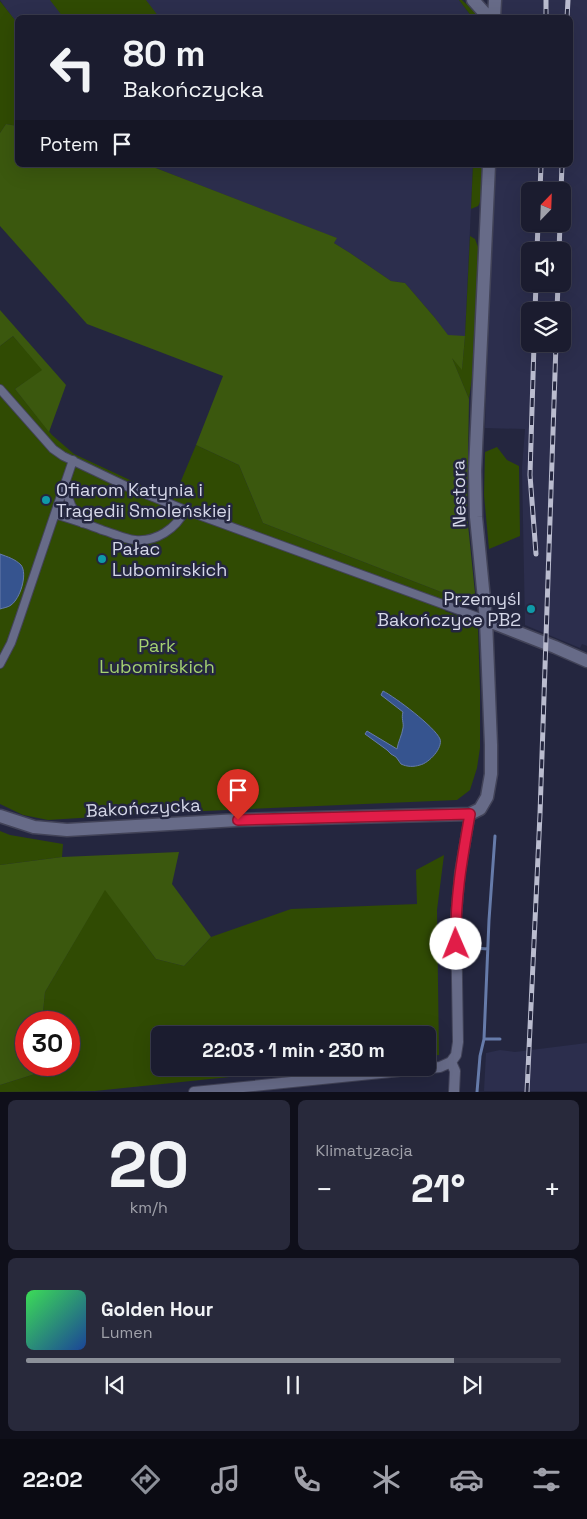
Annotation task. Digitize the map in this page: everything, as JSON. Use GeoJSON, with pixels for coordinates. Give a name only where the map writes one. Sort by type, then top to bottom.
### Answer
{"type":"FeatureCollection","features":[{"type":"Feature","properties":{"kind":"street"},"geometry":{"type":"LineString","coordinates":[[473,0],[486,15]]}},
{"type":"Feature","properties":{"kind":"street"},"geometry":{"type":"LineString","coordinates":[[494,0],[494,15]]}},
{"type":"Feature","properties":{"kind":"street","name":"Nestora"},"geometry":{"type":"LineString","coordinates":[[470,814],[480,809],[487,798],[491,774],[486,620],[476,517],[475,471],[489,167]]}},
{"type":"Feature","properties":{"kind":"street"},"geometry":{"type":"LineString","coordinates":[[0,389],[51,447],[126,486],[185,510],[486,620],[587,661]]}},
{"type":"Feature","properties":{"kind":"street"},"geometry":{"type":"LineString","coordinates":[[0,664],[11,643],[73,460]]}},
{"type":"Feature","properties":{"kind":"street"},"geometry":{"type":"LineString","coordinates":[[64,486],[71,505],[82,523]]}},
{"type":"Feature","properties":{"kind":"street"},"geometry":{"type":"LineString","coordinates":[[55,514],[129,539],[146,540],[160,535],[174,526],[185,510]]}},
{"type":"Feature","properties":{"kind":"street"},"geometry":{"type":"LineString","coordinates":[[194,1092],[420,1070],[440,1067],[451,1062],[456,1055],[458,1042],[457,893],[470,814]]}},
{"type":"Feature","properties":{"kind":"street","name":"Bakończycka"},"geometry":{"type":"LineString","coordinates":[[0,816],[34,827],[67,830],[238,820],[470,814]]}},
{"type":"Feature","properties":{"kind":"street"},"geometry":{"type":"LineString","coordinates":[[451,1062],[455,1071],[454,1092]]}},
{"type":"Feature","properties":{"kind":"shaded area"},"geometry":{"type":"Polygon","coordinates":[[[0,0],[459,0],[470,15],[15,15],[15,21],[0,0]]]}},
{"type":"Feature","properties":{"kind":"shaded area"},"geometry":{"type":"Polygon","coordinates":[[[500,0],[587,0],[587,646],[582,644],[580,648],[525,625],[522,468],[525,429],[485,428],[494,167],[573,167],[573,15],[499,15],[500,0]]]}},
{"type":"Feature","properties":{"kind":"shaded area"},"geometry":{"type":"Polygon","coordinates":[[[153,167],[473,167],[465,336],[448,336],[405,283],[391,281],[334,243],[336,238],[153,167]]]}},
{"type":"Feature","properties":{"kind":"shaded area"},"geometry":{"type":"Polygon","coordinates":[[[587,1043],[587,1091],[484,1091],[486,1053],[500,1050],[515,1052],[587,1043]]]}},
{"type":"Feature","properties":{"kind":"green space"},"geometry":{"type":"Polygon","coordinates":[[[50,0],[146,0],[157,15],[61,15],[50,0]]]}},
{"type":"Feature","properties":{"kind":"green space"},"geometry":{"type":"Polygon","coordinates":[[[459,0],[462,0],[478,15],[470,15],[459,0]]]}},
{"type":"Feature","properties":{"kind":"green space"},"geometry":{"type":"Polygon","coordinates":[[[0,1],[15,20],[15,126],[6,124],[0,133],[0,1]]]}},
{"type":"Feature","properties":{"kind":"green space"},"geometry":{"type":"Polygon","coordinates":[[[6,124],[15,126],[15,167],[153,167],[337,238],[334,243],[391,281],[405,283],[448,335],[465,336],[462,370],[452,358],[469,399],[467,515],[475,593],[473,599],[467,602],[447,602],[449,595],[263,523],[239,465],[196,445],[223,376],[87,324],[0,226],[0,133],[6,124]]]}},
{"type":"Feature","properties":{"kind":"green space"},"geometry":{"type":"Polygon","coordinates":[[[473,167],[482,167],[480,203],[471,209],[473,167]]]}},
{"type":"Feature","properties":{"kind":"green space"},"geometry":{"type":"Polygon","coordinates":[[[470,236],[475,239],[478,247],[475,328],[469,399],[451,356],[462,369],[470,236]]]}},
{"type":"Feature","properties":{"kind":"green space"},"geometry":{"type":"Polygon","coordinates":[[[0,310],[66,385],[49,432],[15,389],[42,370],[13,336],[0,346],[0,310]]]}},
{"type":"Feature","properties":{"kind":"green space","name":"Park Lubomirskich"},"geometry":{"type":"Polygon","coordinates":[[[13,336],[43,370],[15,389],[52,435],[74,454],[173,500],[196,445],[239,465],[263,523],[449,595],[445,611],[467,619],[478,628],[480,748],[477,768],[470,790],[457,800],[159,813],[48,820],[23,815],[0,804],[0,346],[13,336]]]}},
{"type":"Feature","properties":{"kind":"green space"},"geometry":{"type":"Polygon","coordinates":[[[497,447],[507,460],[519,466],[520,536],[489,549],[484,495],[485,452],[497,447]]]}},
{"type":"Feature","properties":{"kind":"green space"},"geometry":{"type":"Polygon","coordinates":[[[0,831],[10,835],[63,844],[62,857],[0,865],[0,831]]]}},
{"type":"Feature","properties":{"kind":"green space"},"geometry":{"type":"Polygon","coordinates":[[[179,852],[172,884],[211,937],[184,966],[156,959],[105,890],[45,992],[43,1011],[15,1011],[15,1076],[28,1076],[0,1085],[0,865],[62,857],[179,852]]]}},
{"type":"Feature","properties":{"kind":"green space"},"geometry":{"type":"Polygon","coordinates":[[[444,855],[437,910],[439,1055],[436,1055],[436,1026],[151,1026],[151,1076],[240,1076],[95,1091],[0,1092],[0,1085],[28,1076],[80,1076],[80,1011],[43,1011],[45,992],[105,889],[156,959],[184,966],[211,937],[291,909],[417,904],[416,870],[444,855]]]}},
{"type":"Feature","properties":{"kind":"water"},"geometry":{"type":"Polygon","coordinates":[[[0,554],[19,563],[24,574],[20,592],[14,602],[10,606],[0,609],[0,554]]]}},
{"type":"Feature","properties":{"kind":"water"},"geometry":{"type":"Polygon","coordinates":[[[383,691],[423,720],[440,739],[437,751],[424,764],[406,766],[401,764],[396,757],[365,734],[367,731],[397,749],[403,728],[403,712],[381,695],[383,691]]]}},
{"type":"Feature","properties":{"kind":"waterway"},"geometry":{"type":"LineString","coordinates":[[484,1039],[495,836]]}},
{"type":"Feature","properties":{"kind":"waterway"},"geometry":{"type":"LineString","coordinates":[[475,948],[488,949]]}},
{"type":"Feature","properties":{"kind":"waterway"},"geometry":{"type":"LineString","coordinates":[[477,1092],[480,1056],[484,1039],[500,1039]]}},
{"type":"Feature","properties":{"kind":"railway"},"geometry":{"type":"LineString","coordinates":[[546,0],[546,15]]}},
{"type":"Feature","properties":{"kind":"railway"},"geometry":{"type":"LineString","coordinates":[[567,15],[568,0]]}},
{"type":"Feature","properties":{"kind":"railway"},"geometry":{"type":"LineString","coordinates":[[540,182],[541,167]]}},
{"type":"Feature","properties":{"kind":"railway"},"geometry":{"type":"LineString","coordinates":[[561,182],[562,167]]}},
{"type":"Feature","properties":{"kind":"railway"},"geometry":{"type":"LineString","coordinates":[[537,242],[538,232]]}},
{"type":"Feature","properties":{"kind":"railway"},"geometry":{"type":"LineString","coordinates":[[559,242],[560,232]]}},
{"type":"Feature","properties":{"kind":"railway"},"geometry":{"type":"LineString","coordinates":[[535,302],[536,292]]}},
{"type":"Feature","properties":{"kind":"railway"},"geometry":{"type":"LineString","coordinates":[[557,302],[558,292]]}},
{"type":"Feature","properties":{"kind":"railway"},"geometry":{"type":"LineString","coordinates":[[534,352],[530,475],[536,554]]}},
{"type":"Feature","properties":{"kind":"railway"},"geometry":{"type":"LineString","coordinates":[[527,1092],[540,814],[556,352]]}},
{"type":"Feature","properties":{"kind":"place","name":"Ofiarom Katynia i Tragedii Smoleńskiej"},"geometry":{"type":"Point","coordinates":[46,500]}},
{"type":"Feature","properties":{"kind":"place","name":"Pałac Lubomirskich"},"geometry":{"type":"Point","coordinates":[102,559]}},
{"type":"Feature","properties":{"kind":"place","name":"Przemyśl Bakończyce PB2"},"geometry":{"type":"Point","coordinates":[531,609]}},
{"type":"Feature","properties":{"kind":"route"},"geometry":{"type":"LineString","coordinates":[[238,820],[470,814],[457,893],[456,944]]}}]}
